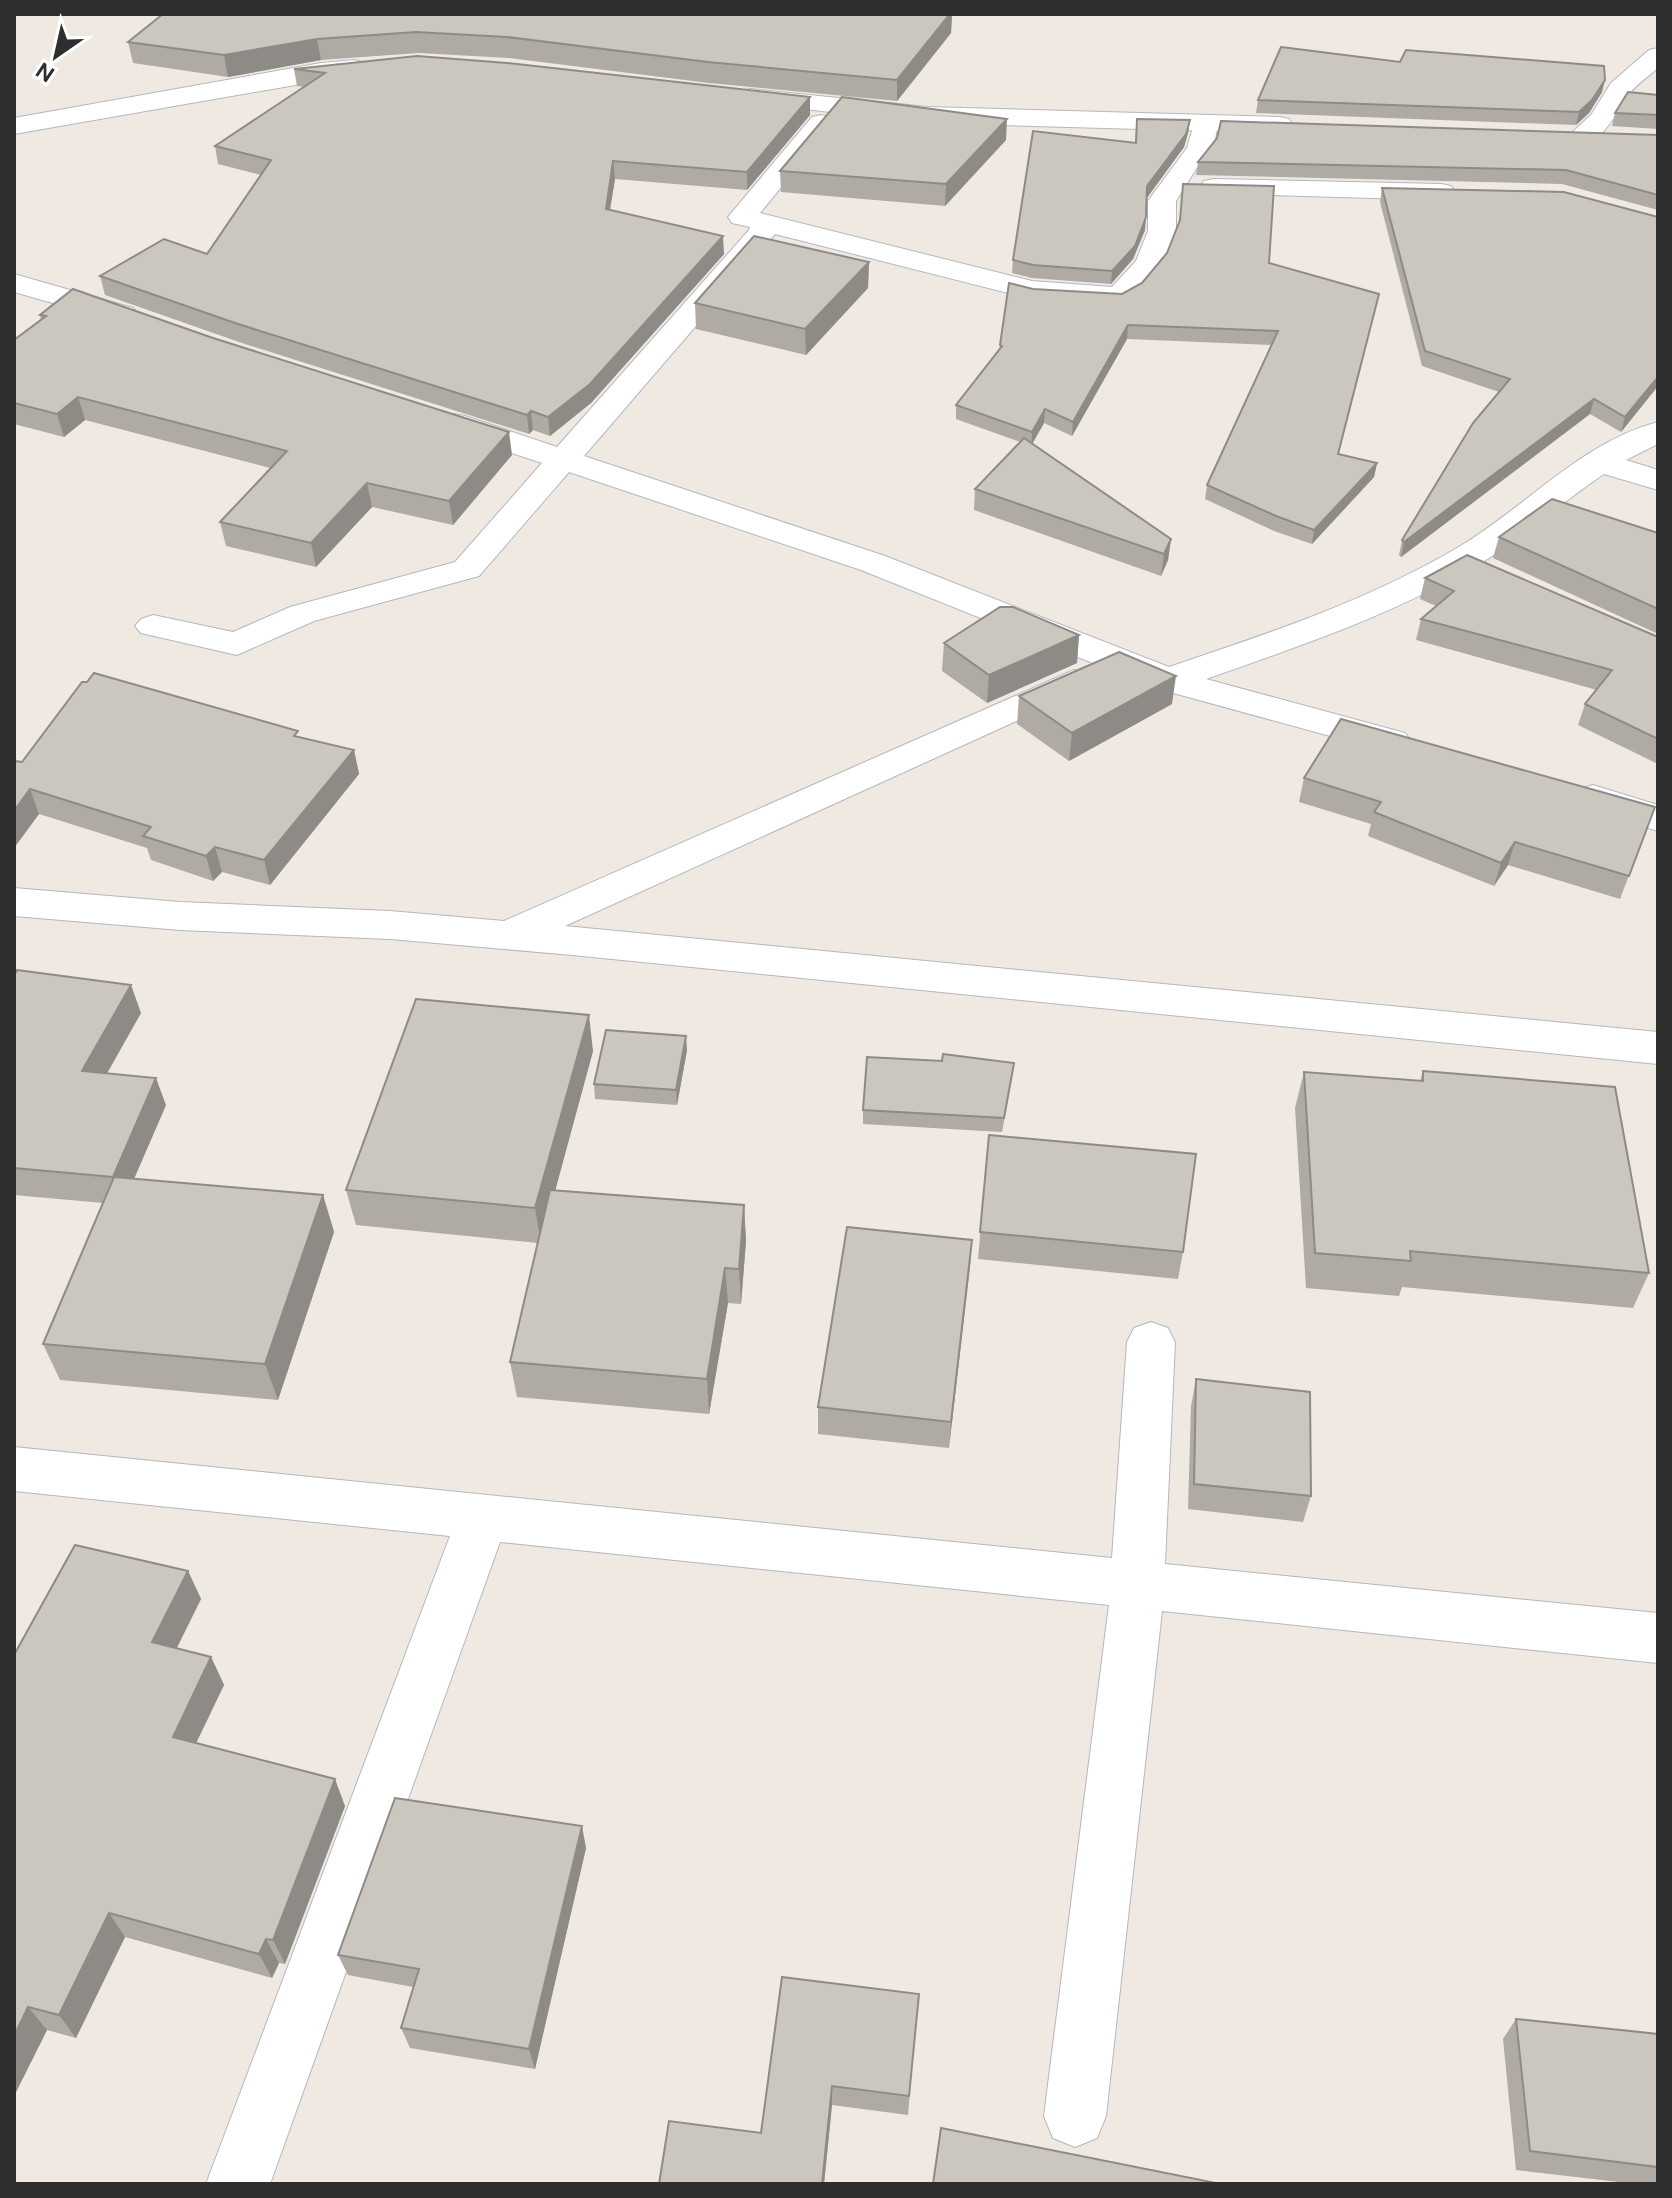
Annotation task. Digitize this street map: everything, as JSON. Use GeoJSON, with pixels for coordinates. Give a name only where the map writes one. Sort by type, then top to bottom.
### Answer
{"type":"FeatureCollection","features":[{"type":"Feature","properties":{"kind":"street"},"geometry":{"type":"LineString","coordinates":[[1579,138],[1601,120],[1620,88],[1658,55]]}},
{"type":"Feature","properties":{"kind":"street"},"geometry":{"type":"LineString","coordinates":[[14,126],[321,71],[377,66]]}},
{"type":"Feature","properties":{"kind":"street"},"geometry":{"type":"LineString","coordinates":[[725,95],[928,115],[1309,126]]}},
{"type":"Feature","properties":{"kind":"street"},"geometry":{"type":"LineString","coordinates":[[835,106],[742,217],[1032,290],[1119,296],[1149,264],[1162,231],[1162,201],[1186,164],[1200,150],[1205,123]]}},
{"type":"Feature","properties":{"kind":"street"},"geometry":{"type":"LineString","coordinates":[[1549,137],[1611,139]]}},
{"type":"Feature","properties":{"kind":"street"},"geometry":{"type":"LineString","coordinates":[[1172,186],[1468,193]]}},
{"type":"Feature","properties":{"kind":"street"},"geometry":{"type":"LineString","coordinates":[[153,626],[237,644],[302,614],[467,569],[566,459],[761,233],[766,223]]}},
{"type":"Feature","properties":{"kind":"street"},"geometry":{"type":"LineString","coordinates":[[14,283],[96,304],[154,325]]}},
{"type":"Feature","properties":{"kind":"street"},"geometry":{"type":"LineString","coordinates":[[419,412],[873,563],[1168,680],[1426,750]]}},
{"type":"Feature","properties":{"kind":"street"},"geometry":{"type":"LineString","coordinates":[[1168,680],[1309,630],[1461,560],[1561,488],[1658,432]]}},
{"type":"Feature","properties":{"kind":"street"},"geometry":{"type":"LineString","coordinates":[[1603,463],[1658,480]]}},
{"type":"Feature","properties":{"kind":"street"},"geometry":{"type":"LineString","coordinates":[[1461,560],[1503,579]]}},
{"type":"Feature","properties":{"kind":"street"},"geometry":{"type":"LineString","coordinates":[[507,936],[1118,662]]}},
{"type":"Feature","properties":{"kind":"street"},"geometry":{"type":"LineString","coordinates":[[1557,788],[1658,818]]}},
{"type":"Feature","properties":{"kind":"street"},"geometry":{"type":"LineString","coordinates":[[14,902],[507,936],[1658,1048]]}},
{"type":"Feature","properties":{"kind":"street"},"geometry":{"type":"LineString","coordinates":[[1075,2116],[1137,1585],[1151,1342]]}},
{"type":"Feature","properties":{"kind":"street"},"geometry":{"type":"LineString","coordinates":[[14,1469],[1658,1638]]}},
{"type":"Feature","properties":{"kind":"street"},"geometry":{"type":"LineString","coordinates":[[238,2184],[483,1517]]}},
{"type":"Feature","properties":{"kind":"building"},"geometry":{"type":"Polygon","coordinates":[[[163,14],[950,14],[897,80],[708,62],[507,37],[416,32],[317,39],[224,55],[128,42],[163,14]]]}},
{"type":"Feature","properties":{"kind":"building"},"geometry":{"type":"Polygon","coordinates":[[[1281,47],[1400,62],[1406,50],[1604,66],[1605,80],[1592,100],[1579,112],[1258,100],[1281,47]]]}},
{"type":"Feature","properties":{"kind":"building"},"geometry":{"type":"Polygon","coordinates":[[[417,56],[810,97],[747,172],[613,161],[606,209],[723,236],[590,384],[548,417],[531,411],[527,415],[235,323],[100,276],[164,239],[207,254],[271,160],[215,146],[325,73],[294,69],[417,56]]]}},
{"type":"Feature","properties":{"kind":"building"},"geometry":{"type":"Polygon","coordinates":[[[1628,92],[1658,95],[1658,115],[1615,113],[1628,92]]]}},
{"type":"Feature","properties":{"kind":"building"},"geometry":{"type":"Polygon","coordinates":[[[842,97],[1007,119],[946,184],[780,171],[842,97]]]}},
{"type":"Feature","properties":{"kind":"building"},"geometry":{"type":"Polygon","coordinates":[[[1137,119],[1190,120],[1186,134],[1147,186],[1146,217],[1135,246],[1112,271],[1033,265],[1013,260],[1033,131],[1136,143],[1137,119]]]}},
{"type":"Feature","properties":{"kind":"building"},"geometry":{"type":"Polygon","coordinates":[[[1221,121],[1658,135],[1658,195],[1566,170],[1198,162],[1217,138],[1221,121]]]}},
{"type":"Feature","properties":{"kind":"building"},"geometry":{"type":"Polygon","coordinates":[[[1183,184],[1274,186],[1269,263],[1379,294],[1338,454],[1377,463],[1314,530],[1207,485],[1278,331],[1128,325],[1073,422],[1045,409],[1032,432],[956,405],[1002,346],[1009,283],[1033,289],[1122,294],[1142,283],[1167,253],[1180,220],[1183,184]]]}},
{"type":"Feature","properties":{"kind":"building"},"geometry":{"type":"Polygon","coordinates":[[[1382,188],[1564,192],[1658,217],[1658,377],[1625,417],[1594,399],[1404,542],[1402,540],[1473,423],[1510,379],[1425,351],[1382,188]]]}},
{"type":"Feature","properties":{"kind":"building"},"geometry":{"type":"Polygon","coordinates":[[[754,236],[869,262],[805,329],[695,303],[754,236]]]}},
{"type":"Feature","properties":{"kind":"building"},"geometry":{"type":"Polygon","coordinates":[[[73,289],[210,337],[509,432],[449,501],[367,483],[311,543],[220,522],[287,451],[78,397],[57,414],[14,403],[14,340],[46,316],[40,315],[73,289]]]}},
{"type":"Feature","properties":{"kind":"building"},"geometry":{"type":"Polygon","coordinates":[[[1024,438],[1171,539],[1164,554],[975,489],[1024,438]]]}},
{"type":"Feature","properties":{"kind":"building"},"geometry":{"type":"Polygon","coordinates":[[[1552,499],[1658,533],[1658,609],[1499,537],[1552,499]]]}},
{"type":"Feature","properties":{"kind":"building"},"geometry":{"type":"Polygon","coordinates":[[[1467,555],[1658,637],[1658,739],[1585,704],[1612,670],[1421,619],[1454,591],[1425,578],[1467,555]]]}},
{"type":"Feature","properties":{"kind":"building"},"geometry":{"type":"Polygon","coordinates":[[[1000,607],[1013,607],[1079,635],[989,675],[944,643],[1000,607]]]}},
{"type":"Feature","properties":{"kind":"building"},"geometry":{"type":"Polygon","coordinates":[[[1119,652],[1176,676],[1072,733],[1019,696],[1119,652]]]}},
{"type":"Feature","properties":{"kind":"building"},"geometry":{"type":"Polygon","coordinates":[[[94,673],[298,731],[294,736],[354,750],[264,860],[215,847],[206,856],[143,836],[151,827],[30,789],[14,811],[14,761],[22,762],[82,682],[87,682],[94,673]]]}},
{"type":"Feature","properties":{"kind":"building"},"geometry":{"type":"Polygon","coordinates":[[[1341,719],[1655,807],[1629,876],[1515,842],[1501,863],[1374,812],[1381,802],[1304,778],[1341,719]]]}},
{"type":"Feature","properties":{"kind":"building"},"geometry":{"type":"Polygon","coordinates":[[[17,970],[131,985],[82,1071],[156,1078],[113,1177],[14,1168],[14,976],[17,970]]]}},
{"type":"Feature","properties":{"kind":"building"},"geometry":{"type":"Polygon","coordinates":[[[416,999],[589,1015],[535,1208],[346,1190],[416,999]]]}},
{"type":"Feature","properties":{"kind":"building"},"geometry":{"type":"Polygon","coordinates":[[[606,1030],[686,1036],[676,1090],[594,1084],[606,1030]]]}},
{"type":"Feature","properties":{"kind":"building"},"geometry":{"type":"Polygon","coordinates":[[[943,1054],[1014,1063],[1004,1118],[863,1110],[867,1057],[942,1061],[943,1054]]]}},
{"type":"Feature","properties":{"kind":"building"},"geometry":{"type":"Polygon","coordinates":[[[1423,1071],[1615,1087],[1649,1273],[1410,1251],[1411,1261],[1315,1253],[1304,1072],[1423,1081],[1423,1071]]]}},
{"type":"Feature","properties":{"kind":"building"},"geometry":{"type":"Polygon","coordinates":[[[989,1135],[1196,1154],[1183,1252],[980,1232],[989,1135]]]}},
{"type":"Feature","properties":{"kind":"building"},"geometry":{"type":"Polygon","coordinates":[[[114,1177],[323,1195],[265,1364],[43,1344],[114,1177]]]}},
{"type":"Feature","properties":{"kind":"building"},"geometry":{"type":"Polygon","coordinates":[[[550,1190],[744,1205],[739,1269],[725,1268],[707,1379],[510,1362],[550,1190]]]}},
{"type":"Feature","properties":{"kind":"building"},"geometry":{"type":"Polygon","coordinates":[[[847,1227],[972,1240],[951,1422],[818,1407],[847,1227]]]}},
{"type":"Feature","properties":{"kind":"building"},"geometry":{"type":"Polygon","coordinates":[[[1196,1379],[1310,1392],[1311,1496],[1194,1484],[1196,1379]]]}},
{"type":"Feature","properties":{"kind":"building"},"geometry":{"type":"Polygon","coordinates":[[[75,1545],[188,1571],[152,1642],[211,1657],[173,1737],[335,1779],[273,1940],[266,1939],[259,1954],[109,1913],[59,2015],[28,2007],[14,2036],[14,1655],[75,1545]]]}},
{"type":"Feature","properties":{"kind":"building"},"geometry":{"type":"Polygon","coordinates":[[[395,1798],[582,1826],[529,2049],[401,2028],[419,1969],[338,1955],[395,1798]]]}},
{"type":"Feature","properties":{"kind":"building"},"geometry":{"type":"Polygon","coordinates":[[[782,1977],[919,1994],[909,2096],[832,2086],[822,2184],[659,2184],[669,2121],[761,2133],[782,1977]]]}},
{"type":"Feature","properties":{"kind":"building"},"geometry":{"type":"Polygon","coordinates":[[[1516,2019],[1658,2034],[1658,2167],[1530,2151],[1516,2019]]]}},
{"type":"Feature","properties":{"kind":"building"},"geometry":{"type":"Polygon","coordinates":[[[941,2128],[1216,2183],[1216,2184],[933,2184],[941,2128]]]}}]}
